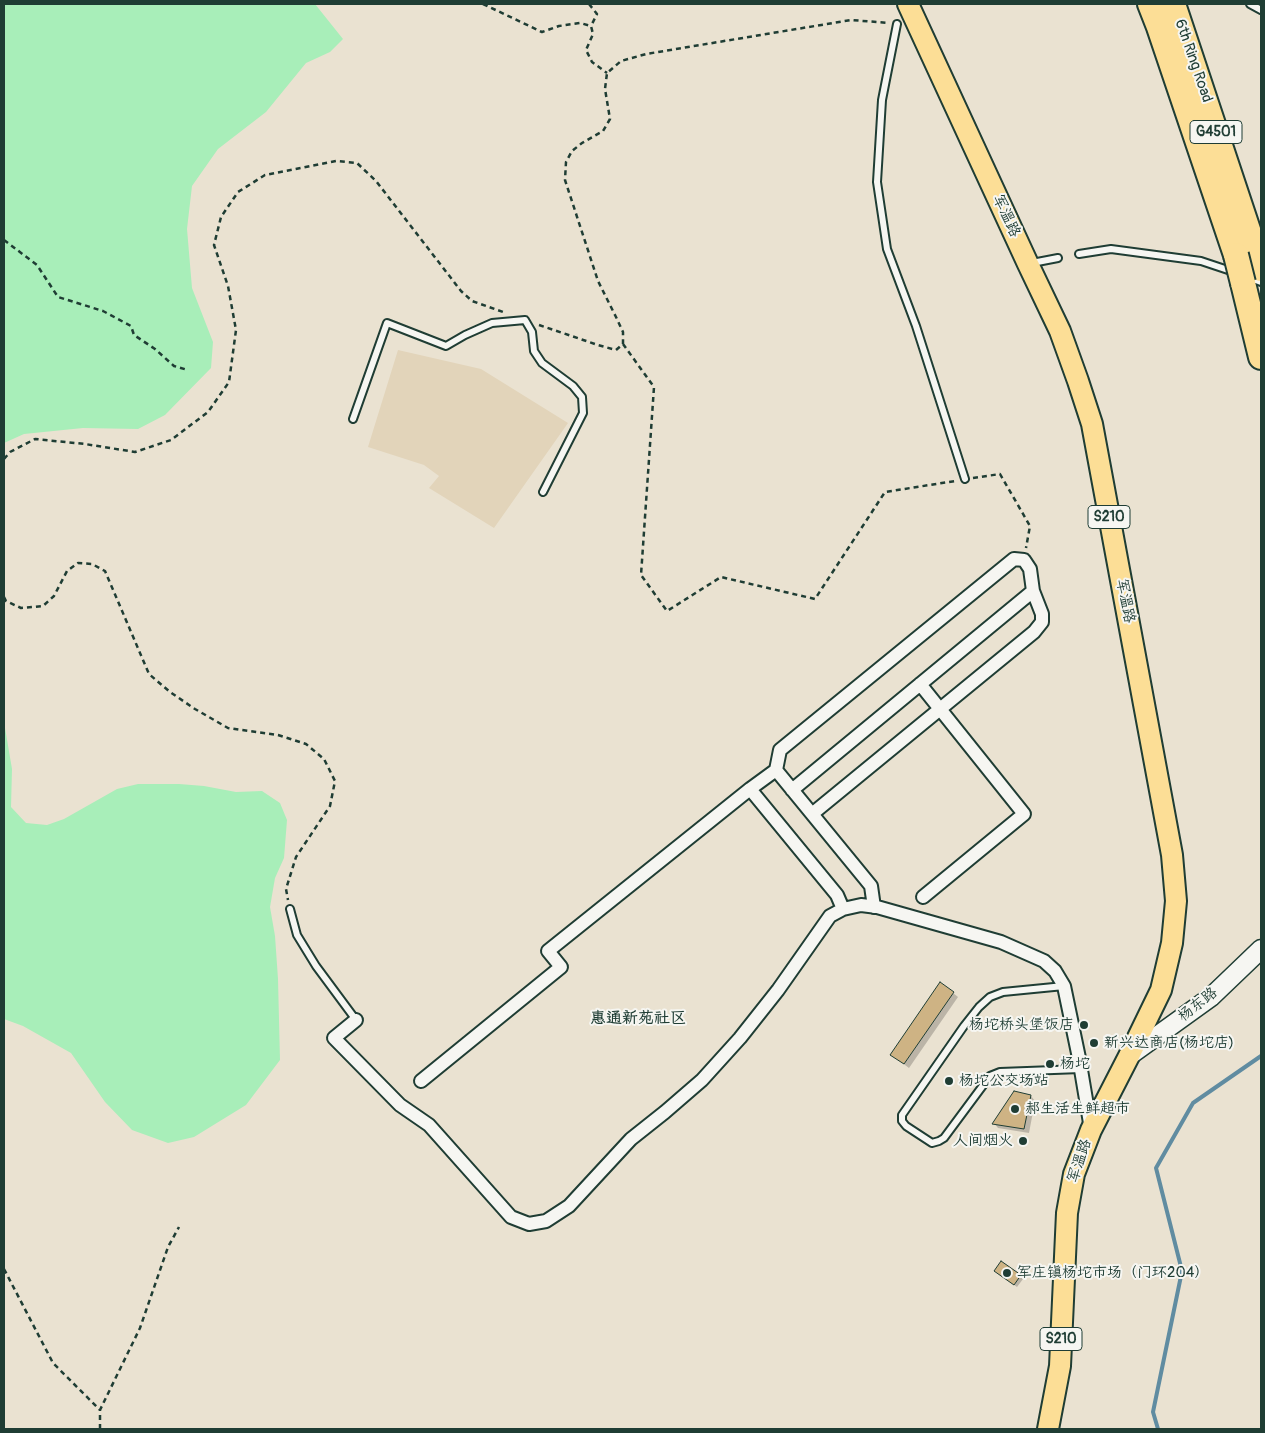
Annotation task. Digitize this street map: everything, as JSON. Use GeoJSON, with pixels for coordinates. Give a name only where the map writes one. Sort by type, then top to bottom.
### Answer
{"type":"FeatureCollection","features":[{"type":"Feature","properties":{"kind":"highway","name":"6th Ring Road"},"geometry":{"type":"LineString","coordinates":[[1150,4],[1236,254],[1256,274]]}},
{"type":"Feature","properties":{"kind":"highway","name":"6th Ring Road"},"geometry":{"type":"LineString","coordinates":[[1173,4],[1256,274],[1261,357]]}},
{"type":"Feature","properties":{"kind":"main road","name":"军温路"},"geometry":{"type":"LineString","coordinates":[[908,4],[1060,331],[1092,424],[1172,855],[1176,901],[1172,943],[1161,990],[1091,1130],[1074,1174],[1067,1214],[1060,1366],[1048,1429]]}},
{"type":"Feature","properties":{"kind":"street"},"geometry":{"type":"LineString","coordinates":[[422,1081],[562,967],[548,951],[776,770],[780,750],[1014,559],[1024,560],[1030,569],[1033,591],[1042,614],[1042,622],[1034,632],[812,814]]}},
{"type":"Feature","properties":{"kind":"street"},"geometry":{"type":"LineString","coordinates":[[792,790],[1033,591]]}},
{"type":"Feature","properties":{"kind":"street"},"geometry":{"type":"LineString","coordinates":[[920,684],[1024,814],[923,897]]}},
{"type":"Feature","properties":{"kind":"street"},"geometry":{"type":"LineString","coordinates":[[776,770],[871,886],[874,907]]}},
{"type":"Feature","properties":{"kind":"street"},"geometry":{"type":"LineString","coordinates":[[750,789],[837,895],[843,909]]}},
{"type":"Feature","properties":{"kind":"street"},"geometry":{"type":"LineString","coordinates":[[356,1020],[334,1038],[400,1105],[429,1125],[511,1217],[529,1224],[546,1221],[569,1206],[631,1138],[702,1080],[740,1038],[778,990],[830,916],[843,909],[861,905],[1001,942],[1044,961],[1055,971],[1064,986],[1091,1130]]}},
{"type":"Feature","properties":{"kind":"street","name":"杨东路"},"geometry":{"type":"LineString","coordinates":[[1129,1056],[1210,997],[1261,949]]}},
{"type":"Feature","properties":{"kind":"lane"},"geometry":{"type":"LineString","coordinates":[[1250,4],[1261,10]]}},
{"type":"Feature","properties":{"kind":"lane"},"geometry":{"type":"LineString","coordinates":[[897,24],[882,100],[877,182],[885,240],[916,326],[965,479]]}},
{"type":"Feature","properties":{"kind":"lane"},"geometry":{"type":"LineString","coordinates":[[1079,254],[1111,249],[1201,260],[1256,274]]}},
{"type":"Feature","properties":{"kind":"lane"},"geometry":{"type":"LineString","coordinates":[[1028,264],[1058,258]]}},
{"type":"Feature","properties":{"kind":"lane"},"geometry":{"type":"LineString","coordinates":[[353,419],[387,323],[446,346],[465,334],[492,323],[525,320],[532,332],[534,351],[542,363],[573,386],[582,397],[583,413],[544,492]]}},
{"type":"Feature","properties":{"kind":"lane"},"geometry":{"type":"LineString","coordinates":[[290,909],[298,935],[316,966],[356,1020]]}},
{"type":"Feature","properties":{"kind":"lane"},"geometry":{"type":"LineString","coordinates":[[1064,986],[1004,992],[990,996],[964,1026],[902,1115],[902,1120],[906,1126],[932,1143],[944,1138],[990,1076],[1000,1072],[1081,1069]]}},
{"type":"Feature","properties":{"kind":"path"},"geometry":{"type":"LineString","coordinates":[[483,4],[542,32],[559,26],[580,23],[591,26]]}},
{"type":"Feature","properties":{"kind":"path"},"geometry":{"type":"LineString","coordinates":[[589,4],[597,14],[591,26],[593,34],[586,50],[592,62],[607,73]]}},
{"type":"Feature","properties":{"kind":"path"},"geometry":{"type":"LineString","coordinates":[[897,24],[852,20],[646,54],[621,61],[607,73],[605,89],[610,118],[602,131],[572,151],[566,162],[565,180],[598,281],[623,332],[623,344],[654,387],[640,575],[667,611],[721,577],[815,599],[885,492],[1000,474],[1030,526],[1024,560]]}},
{"type":"Feature","properties":{"kind":"path"},"geometry":{"type":"LineString","coordinates":[[4,459],[10,452],[35,440],[84,444],[135,452],[171,440],[208,412],[229,382],[236,330],[228,286],[214,244],[221,217],[238,192],[265,174],[336,161],[357,163],[376,181],[461,291],[472,301],[598,345],[616,350],[623,344]]}},
{"type":"Feature","properties":{"kind":"path"},"geometry":{"type":"LineString","coordinates":[[4,240],[37,265],[58,297],[103,311],[131,326],[134,335],[155,349],[174,366],[188,370]]}},
{"type":"Feature","properties":{"kind":"path"},"geometry":{"type":"LineString","coordinates":[[4,597],[6,601],[20,608],[43,606],[54,596],[67,571],[78,563],[92,564],[105,570],[149,674],[170,692],[228,728],[278,735],[297,741],[306,744],[324,759],[335,781],[330,806],[296,857],[286,889],[290,909]]}},
{"type":"Feature","properties":{"kind":"path"},"geometry":{"type":"LineString","coordinates":[[100,1429],[100,1410],[140,1328],[168,1247],[179,1227]]}},
{"type":"Feature","properties":{"kind":"path"},"geometry":{"type":"LineString","coordinates":[[4,1269],[53,1363],[100,1410]]}},
{"type":"Feature","properties":{"kind":"shaded area"},"geometry":{"type":"Polygon","coordinates":[[[398,350],[481,369],[568,423],[494,528],[429,488],[439,476],[424,465],[368,447],[398,350]]]}},
{"type":"Feature","properties":{"kind":"green space"},"geometry":{"type":"Polygon","coordinates":[[[4,4],[315,4],[343,39],[330,52],[306,63],[266,112],[218,149],[192,186],[187,229],[192,288],[213,342],[211,368],[165,415],[138,429],[83,428],[24,434],[4,443],[4,4]]]}},
{"type":"Feature","properties":{"kind":"green space"},"geometry":{"type":"Polygon","coordinates":[[[4,722],[12,769],[11,807],[26,823],[47,825],[64,819],[117,789],[138,784],[204,786],[236,792],[262,791],[280,803],[287,820],[284,858],[275,878],[270,907],[275,936],[278,979],[280,1060],[246,1105],[194,1137],[168,1143],[132,1130],[105,1102],[71,1053],[23,1026],[4,1019],[4,722]]]}},
{"type":"Feature","properties":{"kind":"building"},"geometry":{"type":"Polygon","coordinates":[[[940,982],[954,992],[904,1064],[890,1055],[940,982]]]}},
{"type":"Feature","properties":{"kind":"building","name":"郝生活生鲜超市"},"geometry":{"type":"Polygon","coordinates":[[[1014,1091],[1031,1095],[1024,1129],[992,1124],[1014,1091]]]}},
{"type":"Feature","properties":{"kind":"building","name":"军庄镇杨坨市场（门环204）"},"geometry":{"type":"Polygon","coordinates":[[[1001,1261],[1021,1275],[1014,1285],[994,1271],[1001,1261]]]}},
{"type":"Feature","properties":{"kind":"waterway"},"geometry":{"type":"LineString","coordinates":[[1158,1429],[1153,1412],[1182,1271],[1156,1168],[1193,1103],[1261,1056]]}},
{"type":"Feature","properties":{"kind":"place","name":"杨坨桥头堡饭店"},"geometry":{"type":"Point","coordinates":[1084,1025]}},
{"type":"Feature","properties":{"kind":"place","name":"新兴达商店(杨坨店)"},"geometry":{"type":"Point","coordinates":[1094,1043]}},
{"type":"Feature","properties":{"kind":"place","name":"杨坨"},"geometry":{"type":"Point","coordinates":[1050,1064]}},
{"type":"Feature","properties":{"kind":"place","name":"杨坨公交场站"},"geometry":{"type":"Point","coordinates":[949,1081]}},
{"type":"Feature","properties":{"kind":"place","name":"郝生活生鲜超市"},"geometry":{"type":"Point","coordinates":[1015,1109]}},
{"type":"Feature","properties":{"kind":"place","name":"人间烟火"},"geometry":{"type":"Point","coordinates":[1023,1141]}},
{"type":"Feature","properties":{"kind":"place","name":"军庄镇杨坨市场（门环204）"},"geometry":{"type":"Point","coordinates":[1007,1273]}},
{"type":"Feature","properties":{"kind":"district","name":"惠通新苑社区"},"geometry":{"type":"Point","coordinates":[638,1019]}}]}
